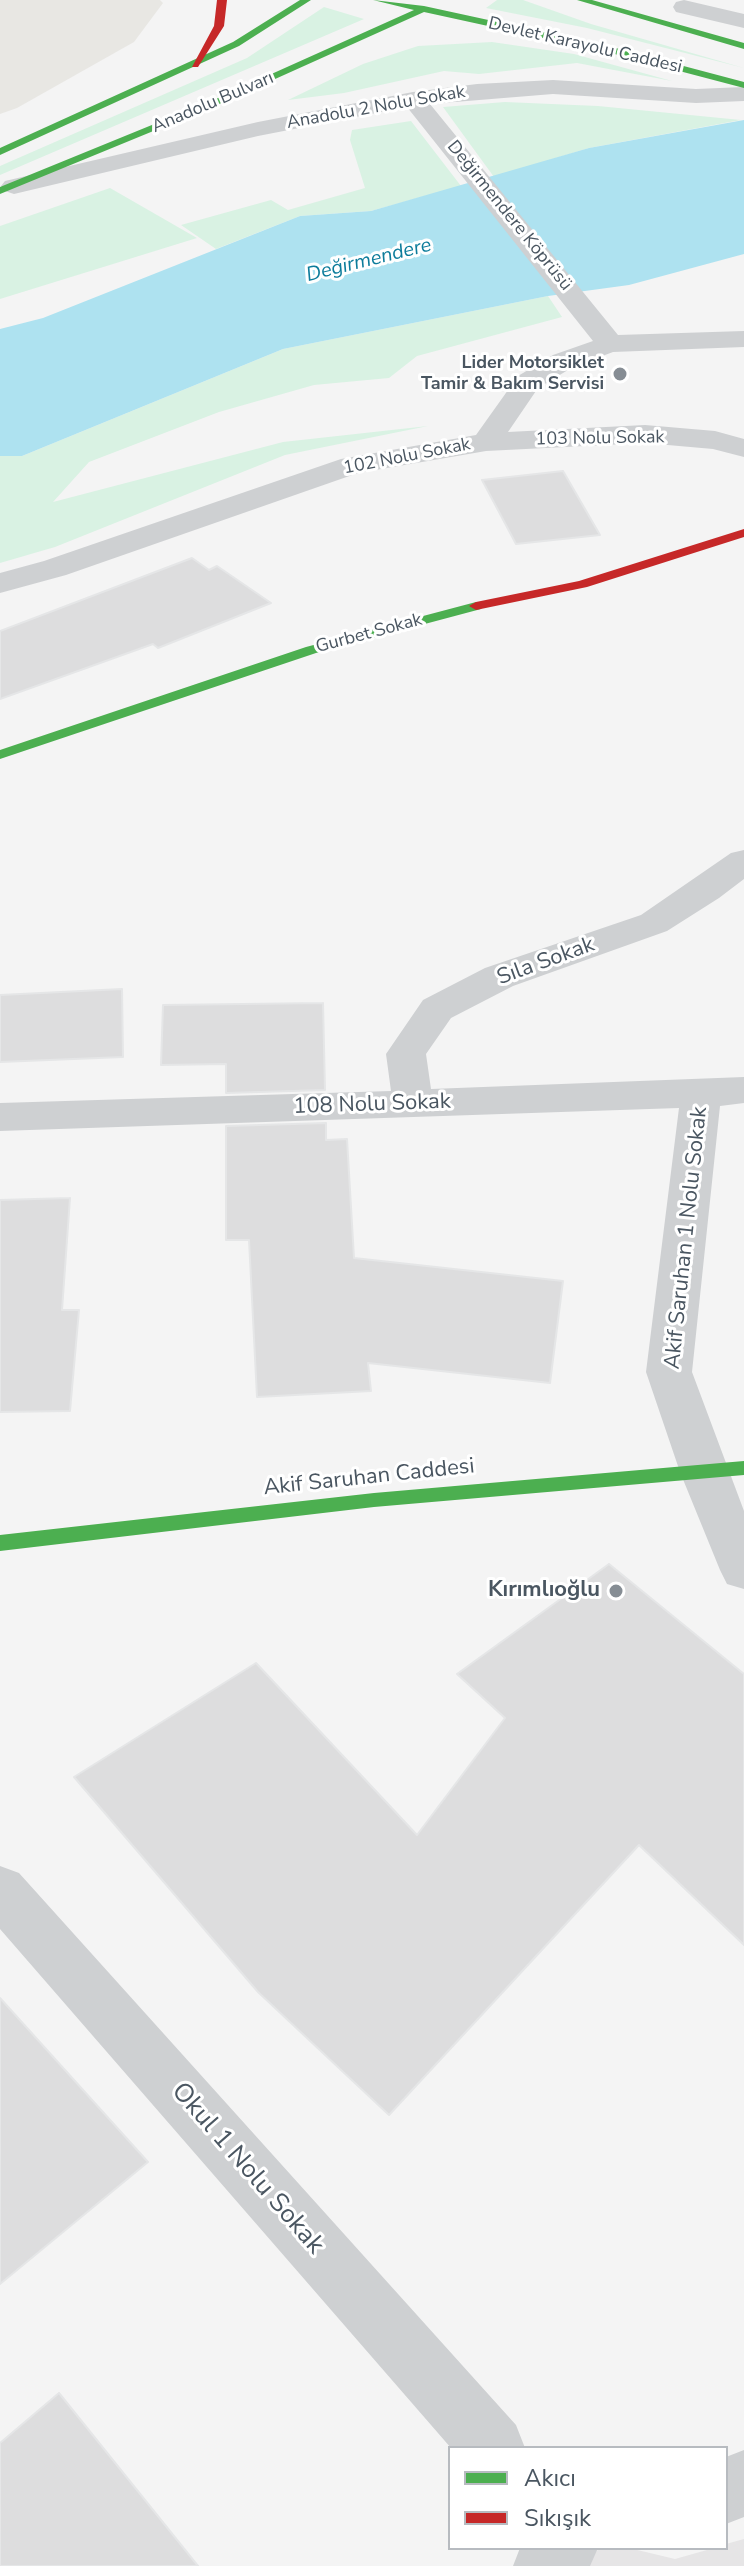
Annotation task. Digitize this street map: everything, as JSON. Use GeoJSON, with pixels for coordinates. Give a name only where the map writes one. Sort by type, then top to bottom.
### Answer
{"type":"FeatureCollection","features":[{"type":"Feature","properties":{"kind":"main road"},"geometry":{"type":"LineString","coordinates":[[195,65],[219,26],[222,0]]}},
{"type":"Feature","properties":{"kind":"main road","name":"Anadolu Bulvarı"},"geometry":{"type":"LineString","coordinates":[[0,152],[195,65],[236,44],[306,0]]}},
{"type":"Feature","properties":{"kind":"main road","name":"Devlet Karayolu Caddesi"},"geometry":{"type":"LineString","coordinates":[[378,0],[608,49],[744,85]]}},
{"type":"Feature","properties":{"kind":"main road","name":"Anadolu Bulvarı"},"geometry":{"type":"LineString","coordinates":[[7,188],[221,100],[444,0]]}},
{"type":"Feature","properties":{"kind":"main road","name":"Devlet Karayolu Caddesi"},"geometry":{"type":"LineString","coordinates":[[582,0],[744,46]]}},
{"type":"Feature","properties":{"kind":"main road","name":"Gurbet Sokak"},"geometry":{"type":"LineString","coordinates":[[0,755],[311,650],[444,613],[582,584],[687,554],[744,533]]}},
{"type":"Feature","properties":{"kind":"main road","name":"Akif Saruhan Caddesi"},"geometry":{"type":"LineString","coordinates":[[0,1543],[374,1500],[724,1470]]}},
{"type":"Feature","properties":{"kind":"street"},"geometry":{"type":"LineString","coordinates":[[684,7],[744,21]]}},
{"type":"Feature","properties":{"kind":"street","name":"Anadolu 2 Nolu Sokak"},"geometry":{"type":"LineString","coordinates":[[7,188],[258,129],[419,105],[477,91],[553,87],[696,96],[744,94]]}},
{"type":"Feature","properties":{"kind":"street","name":"Değirmendere Köprüsü"},"geometry":{"type":"LineString","coordinates":[[419,105],[610,344]]}},
{"type":"Feature","properties":{"kind":"street","name":"102 Nolu Sokak"},"geometry":{"type":"LineString","coordinates":[[0,583],[55,568],[352,465],[486,442],[528,382],[563,361],[610,344],[744,339]]}},
{"type":"Feature","properties":{"kind":"street","name":"103 Nolu Sokak"},"geometry":{"type":"LineString","coordinates":[[715,440],[744,431]]}},
{"type":"Feature","properties":{"kind":"street","name":"103 Nolu Sokak"},"geometry":{"type":"LineString","coordinates":[[486,442],[645,434],[715,440],[744,448]]}},
{"type":"Feature","properties":{"kind":"street","name":"Sıla Sokak"},"geometry":{"type":"LineString","coordinates":[[413,1103],[406,1054],[437,1009],[499,977],[654,923],[744,861]]}},
{"type":"Feature","properties":{"kind":"street","name":"108 Nolu Sokak"},"geometry":{"type":"LineString","coordinates":[[0,1117],[701,1094],[744,1090]]}},
{"type":"Feature","properties":{"kind":"street","name":"Akif Saruhan 1 Nolu Sokak"},"geometry":{"type":"LineString","coordinates":[[701,1094],[669,1372],[724,1470],[744,1570]]}},
{"type":"Feature","properties":{"kind":"street","name":"Okul 1 Nolu Sokak"},"geometry":{"type":"LineString","coordinates":[[0,1890],[491,2446]]}},
{"type":"Feature","properties":{"kind":"street"},"geometry":{"type":"LineString","coordinates":[[546,2566],[563,2550]]}},
{"type":"Feature","properties":{"kind":"shaded area"},"geometry":{"type":"Polygon","coordinates":[[[0,0],[160,0],[163,3],[134,42],[17,108],[0,114],[0,0]]]}},
{"type":"Feature","properties":{"kind":"shaded area"},"geometry":{"type":"Polygon","coordinates":[[[744,2539],[744,2566],[580,2566],[598,2550],[637,2550],[675,2559],[707,2550],[728,2550],[728,2543],[744,2539]]]}},
{"type":"Feature","properties":{"kind":"green space"},"geometry":{"type":"Polygon","coordinates":[[[497,0],[523,0],[591,24],[744,68],[587,28],[486,8],[497,0]]]}},
{"type":"Feature","properties":{"kind":"green space"},"geometry":{"type":"Polygon","coordinates":[[[324,7],[364,19],[0,175],[0,166],[247,58],[324,7]]]}},
{"type":"Feature","properties":{"kind":"green space"},"geometry":{"type":"Polygon","coordinates":[[[492,42],[574,54],[672,81],[577,63],[479,74],[444,71],[344,93],[288,100],[363,64],[418,46],[492,42]]]}},
{"type":"Feature","properties":{"kind":"green space"},"geometry":{"type":"Polygon","coordinates":[[[505,102],[598,106],[741,120],[589,148],[494,177],[443,107],[505,102]]]}},
{"type":"Feature","properties":{"kind":"green space"},"geometry":{"type":"Polygon","coordinates":[[[411,121],[461,186],[371,211],[300,216],[216,249],[181,225],[271,200],[288,210],[365,188],[350,140],[352,130],[411,121]]]}},
{"type":"Feature","properties":{"kind":"green space"},"geometry":{"type":"Polygon","coordinates":[[[110,188],[197,238],[0,299],[0,226],[110,188]]]}},
{"type":"Feature","properties":{"kind":"green space"},"geometry":{"type":"Polygon","coordinates":[[[548,296],[562,317],[417,356],[389,378],[314,385],[219,412],[89,462],[53,502],[283,442],[428,426],[285,455],[55,547],[0,563],[0,456],[22,456],[283,349],[548,296]]]}},
{"type":"Feature","properties":{"kind":"water","name":"Değirmendere"},"geometry":{"type":"Polygon","coordinates":[[[744,120],[744,254],[629,285],[548,296],[283,349],[22,456],[0,456],[0,329],[43,318],[300,216],[371,211],[589,148],[744,120]]]}},
{"type":"Feature","properties":{"kind":"building"},"geometry":{"type":"Polygon","coordinates":[[[563,471],[600,535],[516,544],[482,480],[563,471]]]}},
{"type":"Feature","properties":{"kind":"building"},"geometry":{"type":"Polygon","coordinates":[[[192,558],[209,570],[217,566],[271,603],[158,648],[153,644],[0,699],[0,631],[192,558]]]}},
{"type":"Feature","properties":{"kind":"building"},"geometry":{"type":"Polygon","coordinates":[[[122,989],[123,1057],[0,1062],[0,995],[122,989]]]}},
{"type":"Feature","properties":{"kind":"building"},"geometry":{"type":"Polygon","coordinates":[[[323,1003],[325,1090],[226,1093],[226,1064],[161,1065],[163,1005],[323,1003]]]}},
{"type":"Feature","properties":{"kind":"building"},"geometry":{"type":"Polygon","coordinates":[[[326,1123],[326,1140],[347,1139],[354,1258],[563,1281],[550,1383],[368,1363],[371,1391],[257,1397],[249,1240],[226,1240],[226,1126],[326,1123]]]}},
{"type":"Feature","properties":{"kind":"building"},"geometry":{"type":"Polygon","coordinates":[[[70,1198],[62,1310],[79,1310],[70,1411],[0,1412],[0,1200],[70,1198]]]}},
{"type":"Feature","properties":{"kind":"building"},"geometry":{"type":"Polygon","coordinates":[[[609,1564],[744,1674],[744,1945],[639,1845],[389,2115],[258,1992],[74,1777],[256,1663],[417,1835],[505,1718],[457,1674],[609,1564]]]}},
{"type":"Feature","properties":{"kind":"building"},"geometry":{"type":"Polygon","coordinates":[[[0,1998],[148,2162],[0,2284],[0,1998]]]}},
{"type":"Feature","properties":{"kind":"building"},"geometry":{"type":"Polygon","coordinates":[[[59,2393],[198,2566],[0,2566],[0,2443],[59,2393]]]}},
{"type":"Feature","properties":{"kind":"traffic: fast"},"geometry":{"type":"LineString","coordinates":[[0,152],[195,65],[236,44],[306,0]]}},
{"type":"Feature","properties":{"kind":"traffic: fast"},"geometry":{"type":"LineString","coordinates":[[378,0],[608,49],[744,85]]}},
{"type":"Feature","properties":{"kind":"traffic: fast"},"geometry":{"type":"LineString","coordinates":[[582,0],[744,46]]}},
{"type":"Feature","properties":{"kind":"traffic: fast"},"geometry":{"type":"LineString","coordinates":[[0,191],[221,100],[424,9]]}},
{"type":"Feature","properties":{"kind":"traffic: fast"},"geometry":{"type":"LineString","coordinates":[[0,755],[311,650],[476,606]]}},
{"type":"Feature","properties":{"kind":"traffic: fast"},"geometry":{"type":"LineString","coordinates":[[0,1543],[374,1500],[744,1468]]}},
{"type":"Feature","properties":{"kind":"traffic: jam"},"geometry":{"type":"LineString","coordinates":[[195,65],[219,26],[222,0]]}},
{"type":"Feature","properties":{"kind":"traffic: jam"},"geometry":{"type":"LineString","coordinates":[[476,606],[582,584],[744,533]]}},
{"type":"Feature","properties":{"kind":"place","name":"Lider Motorsiklet Tamir & Bakım Servisi"},"geometry":{"type":"Point","coordinates":[620,374]}},
{"type":"Feature","properties":{"kind":"place","name":"Kırımlıoğlu"},"geometry":{"type":"Point","coordinates":[616,1591]}}]}
